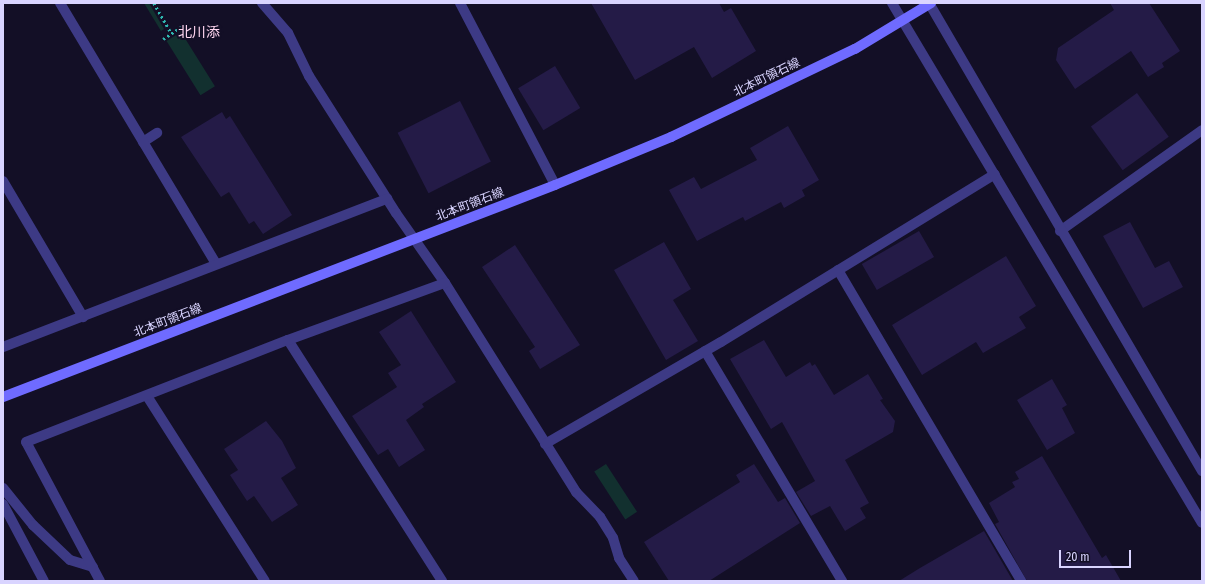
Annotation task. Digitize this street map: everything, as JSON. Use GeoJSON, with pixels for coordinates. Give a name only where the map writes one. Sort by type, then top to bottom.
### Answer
{"type":"FeatureCollection","features":[{"type":"Feature","properties":{"kind":"main road","name":"北本町領石線"},"geometry":{"type":"LineString","coordinates":[[3,397],[555,185],[671,137],[855,49],[929,3]]}},
{"type":"Feature","properties":{"kind":"street"},"geometry":{"type":"LineString","coordinates":[[60,3],[216,264]]}},
{"type":"Feature","properties":{"kind":"street"},"geometry":{"type":"LineString","coordinates":[[262,3],[288,33],[309,76],[387,199],[445,283],[576,492],[600,517],[613,538],[619,558],[634,581]]}},
{"type":"Feature","properties":{"kind":"street"},"geometry":{"type":"LineString","coordinates":[[460,3],[555,185]]}},
{"type":"Feature","properties":{"kind":"street"},"geometry":{"type":"LineString","coordinates":[[892,3],[1202,523]]}},
{"type":"Feature","properties":{"kind":"street"},"geometry":{"type":"LineString","coordinates":[[929,3],[1060,231],[1202,471]]}},
{"type":"Feature","properties":{"kind":"street"},"geometry":{"type":"LineString","coordinates":[[1060,231],[1202,130]]}},
{"type":"Feature","properties":{"kind":"street"},"geometry":{"type":"LineString","coordinates":[[143,142],[157,133]]}},
{"type":"Feature","properties":{"kind":"street"},"geometry":{"type":"LineString","coordinates":[[545,444],[705,351],[995,174]]}},
{"type":"Feature","properties":{"kind":"street"},"geometry":{"type":"LineString","coordinates":[[3,181],[83,316]]}},
{"type":"Feature","properties":{"kind":"street"},"geometry":{"type":"LineString","coordinates":[[3,347],[387,199]]}},
{"type":"Feature","properties":{"kind":"street"},"geometry":{"type":"LineString","coordinates":[[838,270],[1021,581]]}},
{"type":"Feature","properties":{"kind":"street"},"geometry":{"type":"LineString","coordinates":[[100,581],[26,442],[288,340],[445,283]]}},
{"type":"Feature","properties":{"kind":"street"},"geometry":{"type":"LineString","coordinates":[[288,340],[442,581]]}},
{"type":"Feature","properties":{"kind":"street"},"geometry":{"type":"LineString","coordinates":[[705,351],[842,581]]}},
{"type":"Feature","properties":{"kind":"street"},"geometry":{"type":"LineString","coordinates":[[147,396],[265,581]]}},
{"type":"Feature","properties":{"kind":"street"},"geometry":{"type":"LineString","coordinates":[[3,488],[33,525],[70,560],[93,567]]}},
{"type":"Feature","properties":{"kind":"street"},"geometry":{"type":"LineString","coordinates":[[3,504],[44,581]]}},
{"type":"Feature","properties":{"kind":"path"},"geometry":{"type":"LineString","coordinates":[[154,3],[172,32]]}},
{"type":"Feature","properties":{"kind":"path"},"geometry":{"type":"LineString","coordinates":[[163,39],[181,27]]}},
{"type":"Feature","properties":{"kind":"green space"},"geometry":{"type":"Polygon","coordinates":[[[144,3],[149,3],[164,29],[161,31],[144,3]]]}},
{"type":"Feature","properties":{"kind":"green space"},"geometry":{"type":"Polygon","coordinates":[[[181,32],[215,86],[200,95],[167,41],[181,32]]]}},
{"type":"Feature","properties":{"kind":"green space"},"geometry":{"type":"Polygon","coordinates":[[[606,464],[637,512],[625,519],[594,472],[606,464]]]}},
{"type":"Feature","properties":{"kind":"building"},"geometry":{"type":"Polygon","coordinates":[[[591,3],[719,3],[724,12],[731,8],[756,51],[712,78],[694,47],[635,80],[591,3]]]}},
{"type":"Feature","properties":{"kind":"building"},"geometry":{"type":"Polygon","coordinates":[[[1110,3],[1149,3],[1180,51],[1162,63],[1164,67],[1148,77],[1131,51],[1075,89],[1056,60],[1058,48],[1114,10],[1110,3]]]}},
{"type":"Feature","properties":{"kind":"building"},"geometry":{"type":"Polygon","coordinates":[[[555,66],[580,108],[543,130],[518,88],[555,66]]]}},
{"type":"Feature","properties":{"kind":"building"},"geometry":{"type":"Polygon","coordinates":[[[1137,93],[1169,137],[1123,170],[1091,127],[1137,93]]]}},
{"type":"Feature","properties":{"kind":"building"},"geometry":{"type":"Polygon","coordinates":[[[460,101],[491,162],[429,193],[398,133],[460,101]]]}},
{"type":"Feature","properties":{"kind":"building"},"geometry":{"type":"Polygon","coordinates":[[[222,112],[226,119],[230,116],[292,215],[263,234],[254,221],[249,224],[229,192],[221,197],[181,137],[222,112]]]}},
{"type":"Feature","properties":{"kind":"building"},"geometry":{"type":"Polygon","coordinates":[[[788,126],[819,180],[802,190],[805,196],[784,208],[781,202],[745,221],[743,217],[697,241],[669,190],[694,177],[701,189],[757,160],[750,148],[788,126]]]}},
{"type":"Feature","properties":{"kind":"building"},"geometry":{"type":"Polygon","coordinates":[[[1130,222],[1155,268],[1169,261],[1183,287],[1143,308],[1103,236],[1130,222]]]}},
{"type":"Feature","properties":{"kind":"building"},"geometry":{"type":"Polygon","coordinates":[[[919,231],[934,257],[877,290],[862,264],[919,231]]]}},
{"type":"Feature","properties":{"kind":"building"},"geometry":{"type":"Polygon","coordinates":[[[664,242],[691,289],[673,300],[698,341],[666,360],[614,270],[664,242]]]}},
{"type":"Feature","properties":{"kind":"building"},"geometry":{"type":"Polygon","coordinates":[[[515,245],[580,345],[540,369],[529,351],[535,347],[482,267],[515,245]]]}},
{"type":"Feature","properties":{"kind":"building"},"geometry":{"type":"Polygon","coordinates":[[[1006,256],[1036,306],[1019,317],[1026,328],[983,353],[976,342],[922,375],[892,325],[1006,256]]]}},
{"type":"Feature","properties":{"kind":"building"},"geometry":{"type":"Polygon","coordinates":[[[411,311],[456,382],[422,404],[424,407],[406,420],[425,450],[399,467],[388,449],[378,455],[352,416],[397,387],[388,373],[401,365],[379,332],[411,311]]]}},
{"type":"Feature","properties":{"kind":"building"},"geometry":{"type":"Polygon","coordinates":[[[764,340],[786,377],[810,362],[812,366],[815,364],[834,395],[868,374],[883,399],[880,400],[895,421],[893,432],[845,460],[869,503],[860,508],[866,518],[845,531],[830,506],[811,516],[796,492],[815,481],[782,422],[771,429],[730,359],[764,340]]]}},
{"type":"Feature","properties":{"kind":"building"},"geometry":{"type":"Polygon","coordinates":[[[1052,379],[1067,405],[1062,408],[1075,433],[1047,450],[1017,400],[1052,379]]]}},
{"type":"Feature","properties":{"kind":"building"},"geometry":{"type":"Polygon","coordinates":[[[266,421],[282,441],[296,468],[281,478],[298,505],[272,522],[254,496],[247,501],[230,475],[238,470],[224,449],[266,421]]]}},
{"type":"Feature","properties":{"kind":"building"},"geometry":{"type":"Polygon","coordinates":[[[1042,456],[1102,558],[1106,555],[1121,581],[1027,581],[995,524],[999,522],[989,503],[1015,487],[1012,482],[1019,479],[1015,472],[1042,456]]]}},
{"type":"Feature","properties":{"kind":"building"},"geometry":{"type":"Polygon","coordinates":[[[754,464],[778,502],[785,498],[800,523],[709,581],[669,581],[644,542],[740,482],[736,475],[754,464]]]}},
{"type":"Feature","properties":{"kind":"building"},"geometry":{"type":"Polygon","coordinates":[[[984,531],[1013,581],[899,581],[920,568],[984,531]]]}},
{"type":"Feature","properties":{"kind":"district","name":"北川添"},"geometry":{"type":"Point","coordinates":[199,33]}}]}
